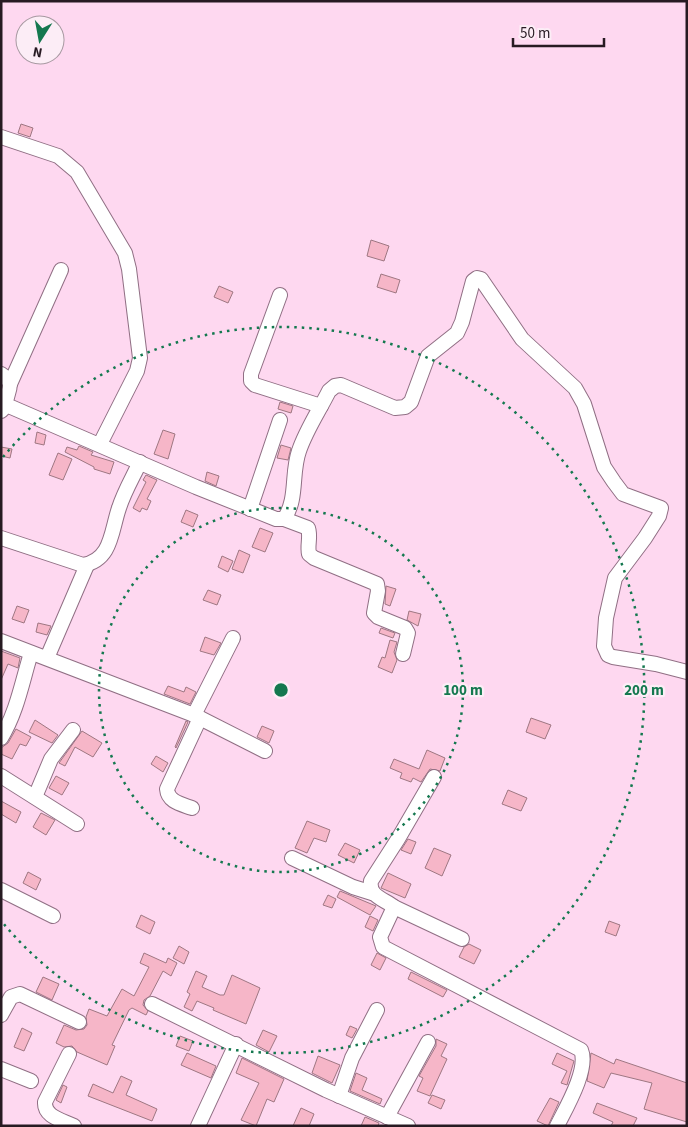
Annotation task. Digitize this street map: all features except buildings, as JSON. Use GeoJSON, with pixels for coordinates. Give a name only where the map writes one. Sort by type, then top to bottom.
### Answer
{"type":"FeatureCollection","features":[{"type":"Feature","properties":{"kind":"street"},"geometry":{"type":"LineString","coordinates":[[1,137],[58,156],[72,168],[124,253],[129,269],[140,358],[137,371],[100,444]]}},
{"type":"Feature","properties":{"kind":"street"},"geometry":{"type":"LineString","coordinates":[[61,270],[6,379],[4,409],[100,444],[250,509],[308,528],[310,536],[308,554],[377,584],[378,591],[374,613],[378,617],[399,623],[405,628],[408,633],[403,654]]}},
{"type":"Feature","properties":{"kind":"street"},"geometry":{"type":"LineString","coordinates":[[284,519],[293,494],[295,464],[299,451],[329,391],[335,386],[341,385],[395,408],[405,407],[410,402],[428,356],[457,332],[462,322],[473,281],[477,278],[481,280],[522,339],[560,372],[575,388],[584,404],[604,467],[623,494],[661,508],[659,516],[645,538],[616,578],[606,618],[604,640],[608,655],[622,660],[656,664],[687,672]]}},
{"type":"Feature","properties":{"kind":"street"},"geometry":{"type":"LineString","coordinates":[[280,295],[251,374],[251,381],[255,385],[321,406]]}},
{"type":"Feature","properties":{"kind":"street"},"geometry":{"type":"LineString","coordinates":[[250,509],[280,420]]}},
{"type":"Feature","properties":{"kind":"street"},"geometry":{"type":"LineString","coordinates":[[1,538],[83,566],[101,558],[109,545],[119,508],[140,462]]}},
{"type":"Feature","properties":{"kind":"street"},"geometry":{"type":"LineString","coordinates":[[46,658],[87,565]]}},
{"type":"Feature","properties":{"kind":"street"},"geometry":{"type":"LineString","coordinates":[[192,808],[173,801],[168,795],[167,789],[233,638]]}},
{"type":"Feature","properties":{"kind":"street"},"geometry":{"type":"LineString","coordinates":[[1,641],[197,717],[265,751]]}},
{"type":"Feature","properties":{"kind":"street"},"geometry":{"type":"LineString","coordinates":[[1,738],[10,722],[20,696],[32,653]]}},
{"type":"Feature","properties":{"kind":"street"},"geometry":{"type":"LineString","coordinates":[[35,797],[51,759],[73,730]]}},
{"type":"Feature","properties":{"kind":"street"},"geometry":{"type":"LineString","coordinates":[[1,776],[76,824]]}},
{"type":"Feature","properties":{"kind":"street"},"geometry":{"type":"LineString","coordinates":[[372,893],[371,881],[398,839],[434,776]]}},
{"type":"Feature","properties":{"kind":"street"},"geometry":{"type":"LineString","coordinates":[[292,858],[353,887],[372,893],[394,907],[462,939]]}},
{"type":"Feature","properties":{"kind":"street"},"geometry":{"type":"LineString","coordinates":[[1,890],[53,916]]}},
{"type":"Feature","properties":{"kind":"street"},"geometry":{"type":"LineString","coordinates":[[394,907],[380,937],[383,947],[581,1050],[583,1056],[582,1069],[557,1126]]}},
{"type":"Feature","properties":{"kind":"street"},"geometry":{"type":"LineString","coordinates":[[1,1015],[11,997],[20,994],[79,1022]]}},
{"type":"Feature","properties":{"kind":"street"},"geometry":{"type":"LineString","coordinates":[[152,1004],[339,1096],[408,1126]]}},
{"type":"Feature","properties":{"kind":"street"},"geometry":{"type":"LineString","coordinates":[[339,1096],[352,1058],[378,1010]]}},
{"type":"Feature","properties":{"kind":"street"},"geometry":{"type":"LineString","coordinates":[[387,1117],[428,1042]]}},
{"type":"Feature","properties":{"kind":"street"},"geometry":{"type":"LineString","coordinates":[[198,1126],[236,1044]]}},
{"type":"Feature","properties":{"kind":"street"},"geometry":{"type":"LineString","coordinates":[[69,1054],[45,1102],[45,1109],[48,1114],[74,1126]]}},
{"type":"Feature","properties":{"kind":"street"},"geometry":{"type":"LineString","coordinates":[[1,1069],[31,1081]]}}]}
